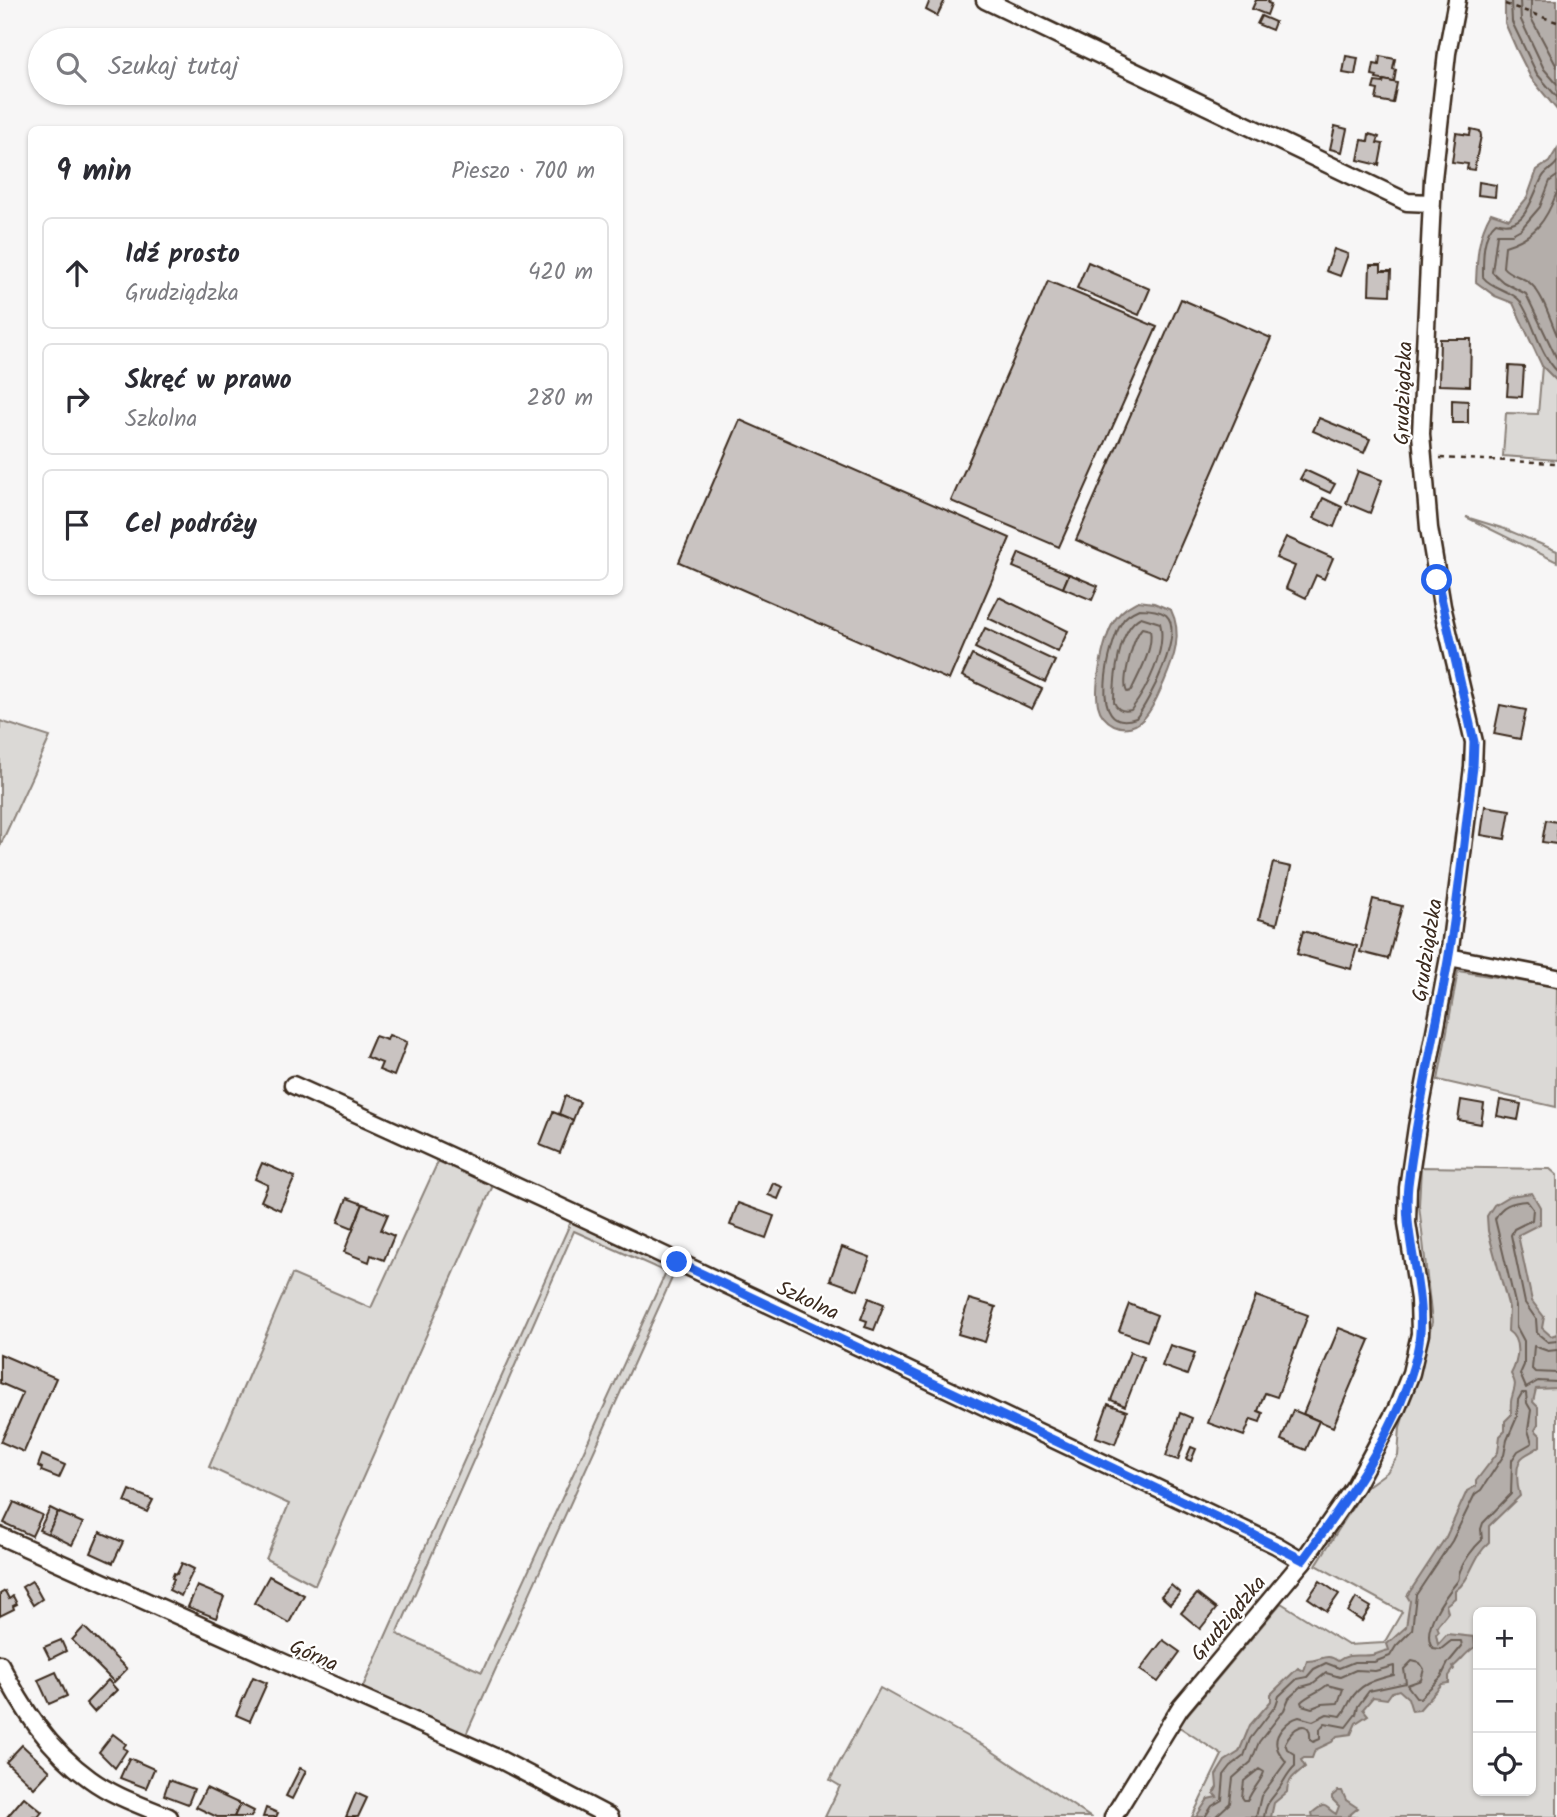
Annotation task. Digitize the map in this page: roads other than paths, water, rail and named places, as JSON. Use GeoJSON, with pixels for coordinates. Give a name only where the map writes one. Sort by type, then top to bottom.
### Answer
{"type":"FeatureCollection","features":[{"type":"Feature","properties":{"kind":"street"},"geometry":{"type":"LineString","coordinates":[[985,0],[1407,202],[1431,203]]}},
{"type":"Feature","properties":{"kind":"street","name":"Grudziądzka"},"geometry":{"type":"LineString","coordinates":[[1113,1817],[1180,1708],[1303,1560],[1369,1464],[1397,1408],[1417,1352],[1419,1299],[1407,1223],[1408,1188],[1449,957],[1474,742],[1442,606],[1429,528],[1421,433],[1431,203],[1438,117],[1457,0]]}},
{"type":"Feature","properties":{"kind":"street"},"geometry":{"type":"LineString","coordinates":[[1449,957],[1557,978]]}},
{"type":"Feature","properties":{"kind":"street","name":"Szkolna"},"geometry":{"type":"LineString","coordinates":[[293,1085],[858,1347],[1264,1539],[1303,1560]]}},
{"type":"Feature","properties":{"kind":"street","name":"Górna"},"geometry":{"type":"LineString","coordinates":[[0,1535],[496,1758],[610,1817]]}},
{"type":"Feature","properties":{"kind":"street"},"geometry":{"type":"LineString","coordinates":[[0,1664],[15,1694],[50,1744],[91,1780],[169,1817]]}},
{"type":"Feature","properties":{"kind":"water"},"geometry":{"type":"Polygon","coordinates":[[[1505,0],[1557,0],[1557,110],[1531,78],[1516,48],[1505,23],[1505,0]]]}},
{"type":"Feature","properties":{"kind":"water"},"geometry":{"type":"Polygon","coordinates":[[[1557,149],[1557,381],[1542,366],[1513,303],[1495,296],[1476,282],[1481,238],[1491,213],[1509,219],[1527,198],[1537,170],[1549,162],[1557,149]]]}},
{"type":"Feature","properties":{"kind":"water"},"geometry":{"type":"Polygon","coordinates":[[[1138,601],[1154,603],[1171,610],[1175,619],[1176,646],[1168,673],[1152,708],[1140,722],[1124,727],[1114,725],[1102,714],[1098,705],[1097,685],[1104,647],[1112,625],[1122,612],[1138,601]]]}},
{"type":"Feature","properties":{"kind":"water"},"geometry":{"type":"Polygon","coordinates":[[[1532,1193],[1540,1207],[1540,1224],[1518,1235],[1532,1301],[1544,1317],[1542,1328],[1551,1336],[1557,1334],[1557,1388],[1536,1389],[1533,1402],[1538,1407],[1538,1425],[1535,1430],[1540,1435],[1540,1446],[1524,1456],[1519,1463],[1517,1481],[1520,1496],[1489,1526],[1489,1543],[1455,1591],[1455,1598],[1446,1605],[1448,1612],[1437,1626],[1438,1644],[1447,1634],[1473,1637],[1473,1648],[1453,1667],[1449,1683],[1442,1684],[1419,1710],[1412,1711],[1408,1698],[1399,1690],[1392,1692],[1387,1699],[1373,1697],[1363,1709],[1368,1715],[1356,1723],[1351,1734],[1337,1736],[1332,1742],[1315,1750],[1312,1758],[1301,1760],[1305,1767],[1290,1781],[1287,1792],[1274,1803],[1271,1817],[1196,1817],[1208,1799],[1217,1797],[1214,1794],[1217,1787],[1216,1775],[1225,1761],[1239,1752],[1250,1725],[1271,1701],[1271,1694],[1298,1668],[1304,1671],[1307,1661],[1330,1657],[1338,1661],[1350,1656],[1372,1655],[1389,1650],[1387,1644],[1406,1627],[1410,1601],[1407,1596],[1446,1537],[1467,1491],[1476,1486],[1476,1481],[1498,1452],[1500,1436],[1505,1431],[1505,1421],[1511,1415],[1515,1386],[1511,1374],[1517,1357],[1517,1345],[1508,1331],[1509,1308],[1488,1231],[1487,1216],[1494,1205],[1509,1196],[1532,1193]]]}},
{"type":"Feature","properties":{"kind":"water"},"geometry":{"type":"Polygon","coordinates":[[[1342,1791],[1346,1800],[1358,1808],[1347,1817],[1313,1817],[1312,1813],[1323,1806],[1336,1814],[1339,1806],[1332,1796],[1342,1791]]]}}]}
